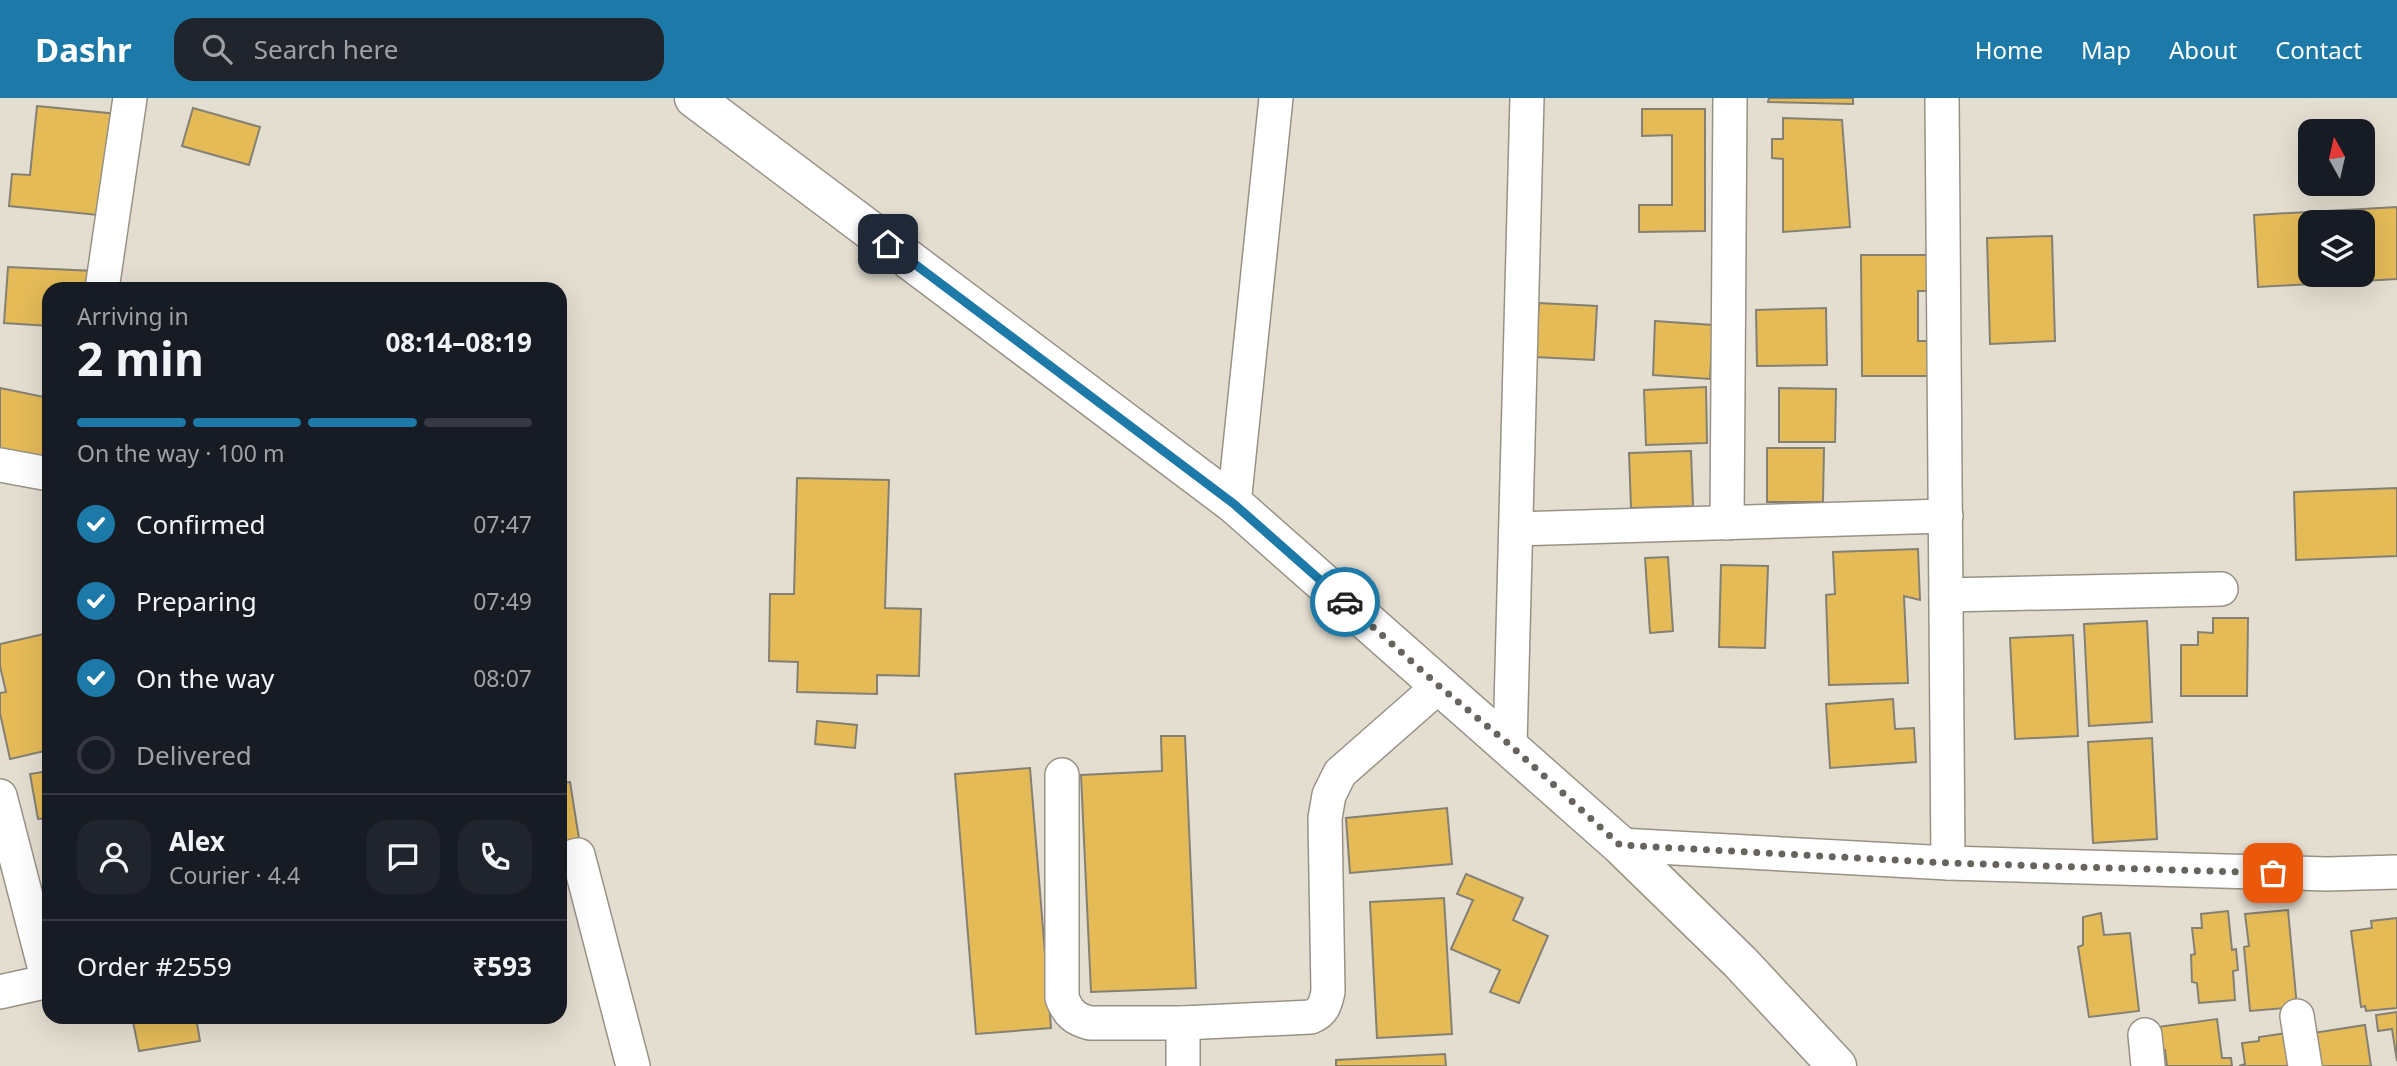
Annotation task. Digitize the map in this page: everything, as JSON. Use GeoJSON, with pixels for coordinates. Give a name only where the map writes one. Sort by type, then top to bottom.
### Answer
{"type":"FeatureCollection","features":[{"type":"Feature","properties":{"kind":"main road"},"geometry":{"type":"LineString","coordinates":[[694,98],[1234,504],[1439,686],[1510,745],[1620,845],[1740,962],[1824,1061]]}},
{"type":"Feature","properties":{"kind":"street"},"geometry":{"type":"LineString","coordinates":[[103,282],[130,98]]}},
{"type":"Feature","properties":{"kind":"street"},"geometry":{"type":"LineString","coordinates":[[1234,504],[1276,98]]}},
{"type":"Feature","properties":{"kind":"street"},"geometry":{"type":"LineString","coordinates":[[1510,745],[1527,98]]}},
{"type":"Feature","properties":{"kind":"street"},"geometry":{"type":"LineString","coordinates":[[1727,523],[1730,98]]}},
{"type":"Feature","properties":{"kind":"street"},"geometry":{"type":"LineString","coordinates":[[1942,98],[1948,863]]}},
{"type":"Feature","properties":{"kind":"street"},"geometry":{"type":"LineString","coordinates":[[0,466],[42,473]]}},
{"type":"Feature","properties":{"kind":"street"},"geometry":{"type":"LineString","coordinates":[[1516,529],[1946,516]]}},
{"type":"Feature","properties":{"kind":"street"},"geometry":{"type":"LineString","coordinates":[[1946,595],[2221,589]]}},
{"type":"Feature","properties":{"kind":"street"},"geometry":{"type":"LineString","coordinates":[[1062,775],[1062,998],[1068,1012],[1077,1020],[1090,1023],[1183,1023],[1311,1017],[1320,1014],[1328,992],[1325,818],[1329,795],[1340,773],[1439,686]]}},
{"type":"Feature","properties":{"kind":"street"},"geometry":{"type":"LineString","coordinates":[[0,796],[42,958]]}},
{"type":"Feature","properties":{"kind":"street"},"geometry":{"type":"LineString","coordinates":[[1620,845],[1948,863],[2327,874],[2397,872]]}},
{"type":"Feature","properties":{"kind":"street"},"geometry":{"type":"LineString","coordinates":[[567,858],[578,855],[633,1066]]}},
{"type":"Feature","properties":{"kind":"street"},"geometry":{"type":"LineString","coordinates":[[0,992],[42,982]]}},
{"type":"Feature","properties":{"kind":"street"},"geometry":{"type":"LineString","coordinates":[[2297,1016],[2305,1066]]}},
{"type":"Feature","properties":{"kind":"street"},"geometry":{"type":"LineString","coordinates":[[1183,1023],[1183,1066]]}},
{"type":"Feature","properties":{"kind":"building"},"geometry":{"type":"Polygon","coordinates":[[[1769,98],[1853,98],[1853,104],[1768,102],[1769,98]]]}},
{"type":"Feature","properties":{"kind":"building"},"geometry":{"type":"Polygon","coordinates":[[[37,106],[118,114],[108,216],[9,206],[12,174],[30,175],[37,106]]]}},
{"type":"Feature","properties":{"kind":"building"},"geometry":{"type":"Polygon","coordinates":[[[193,108],[260,127],[249,165],[182,146],[193,108]]]}},
{"type":"Feature","properties":{"kind":"building"},"geometry":{"type":"Polygon","coordinates":[[[1642,109],[1705,109],[1705,231],[1639,232],[1639,205],[1672,205],[1672,135],[1642,136],[1642,109]]]}},
{"type":"Feature","properties":{"kind":"building"},"geometry":{"type":"Polygon","coordinates":[[[1783,118],[1842,120],[1850,227],[1783,232],[1783,159],[1772,158],[1772,139],[1783,139],[1783,118]]]}},
{"type":"Feature","properties":{"kind":"building"},"geometry":{"type":"Polygon","coordinates":[[[2397,207],[2397,279],[2375,280],[2375,210],[2343,210],[2397,207]]]}},
{"type":"Feature","properties":{"kind":"building"},"geometry":{"type":"Polygon","coordinates":[[[2298,213],[2298,285],[2258,287],[2254,215],[2298,213]]]}},
{"type":"Feature","properties":{"kind":"building"},"geometry":{"type":"Polygon","coordinates":[[[2052,236],[2055,341],[1990,344],[1987,238],[2052,236]]]}},
{"type":"Feature","properties":{"kind":"building"},"geometry":{"type":"Polygon","coordinates":[[[1861,255],[1939,255],[1938,291],[1918,291],[1918,341],[1937,341],[1937,376],[1862,376],[1861,255]]]}},
{"type":"Feature","properties":{"kind":"building"},"geometry":{"type":"Polygon","coordinates":[[[8,267],[95,271],[94,282],[42,282],[42,326],[4,323],[8,267]]]}},
{"type":"Feature","properties":{"kind":"building"},"geometry":{"type":"Polygon","coordinates":[[[1539,303],[1597,306],[1594,360],[1535,357],[1539,303]]]}},
{"type":"Feature","properties":{"kind":"building"},"geometry":{"type":"Polygon","coordinates":[[[1826,308],[1827,365],[1757,366],[1756,310],[1826,308]]]}},
{"type":"Feature","properties":{"kind":"building"},"geometry":{"type":"Polygon","coordinates":[[[1655,321],[1713,325],[1710,379],[1653,375],[1655,321]]]}},
{"type":"Feature","properties":{"kind":"building"},"geometry":{"type":"Polygon","coordinates":[[[1706,387],[1707,443],[1646,445],[1644,390],[1706,387]]]}},
{"type":"Feature","properties":{"kind":"building"},"geometry":{"type":"Polygon","coordinates":[[[0,388],[42,397],[42,468],[0,459],[0,388]]]}},
{"type":"Feature","properties":{"kind":"building"},"geometry":{"type":"Polygon","coordinates":[[[1779,388],[1836,389],[1835,442],[1779,442],[1779,388]]]}},
{"type":"Feature","properties":{"kind":"building"},"geometry":{"type":"Polygon","coordinates":[[[1767,448],[1824,448],[1823,502],[1767,502],[1767,448]]]}},
{"type":"Feature","properties":{"kind":"building"},"geometry":{"type":"Polygon","coordinates":[[[1691,451],[1693,506],[1631,508],[1629,453],[1691,451]]]}},
{"type":"Feature","properties":{"kind":"building"},"geometry":{"type":"Polygon","coordinates":[[[797,478],[889,480],[885,608],[921,609],[919,676],[877,675],[877,694],[797,692],[798,662],[769,661],[770,594],[794,594],[797,478]]]}},
{"type":"Feature","properties":{"kind":"building"},"geometry":{"type":"Polygon","coordinates":[[[2397,488],[2397,556],[2296,560],[2294,492],[2397,488]]]}},
{"type":"Feature","properties":{"kind":"building"},"geometry":{"type":"Polygon","coordinates":[[[1918,549],[1920,600],[1904,596],[1908,683],[1829,685],[1826,595],[1835,594],[1833,552],[1918,549]]]}},
{"type":"Feature","properties":{"kind":"building"},"geometry":{"type":"Polygon","coordinates":[[[1668,557],[1673,631],[1650,633],[1645,558],[1668,557]]]}},
{"type":"Feature","properties":{"kind":"building"},"geometry":{"type":"Polygon","coordinates":[[[1721,565],[1768,566],[1765,648],[1719,647],[1721,565]]]}},
{"type":"Feature","properties":{"kind":"building"},"geometry":{"type":"Polygon","coordinates":[[[2213,618],[2248,618],[2247,696],[2181,696],[2181,645],[2198,645],[2198,632],[2213,633],[2213,618]]]}},
{"type":"Feature","properties":{"kind":"building"},"geometry":{"type":"Polygon","coordinates":[[[2147,621],[2152,722],[2089,726],[2084,624],[2147,621]]]}},
{"type":"Feature","properties":{"kind":"building"},"geometry":{"type":"Polygon","coordinates":[[[42,634],[42,752],[10,759],[0,713],[0,693],[6,692],[0,666],[0,644],[42,634]]]}},
{"type":"Feature","properties":{"kind":"building"},"geometry":{"type":"Polygon","coordinates":[[[2073,635],[2078,736],[2015,739],[2010,638],[2073,635]]]}},
{"type":"Feature","properties":{"kind":"building"},"geometry":{"type":"Polygon","coordinates":[[[1893,699],[1895,729],[1914,728],[1916,762],[1830,768],[1826,704],[1893,699]]]}},
{"type":"Feature","properties":{"kind":"building"},"geometry":{"type":"Polygon","coordinates":[[[817,721],[857,725],[855,748],[815,744],[817,721]]]}},
{"type":"Feature","properties":{"kind":"building"},"geometry":{"type":"Polygon","coordinates":[[[1161,736],[1185,736],[1196,988],[1091,992],[1081,775],[1162,771],[1161,736]]]}},
{"type":"Feature","properties":{"kind":"building"},"geometry":{"type":"Polygon","coordinates":[[[2152,738],[2157,839],[2093,843],[2088,742],[2152,738]]]}},
{"type":"Feature","properties":{"kind":"building"},"geometry":{"type":"Polygon","coordinates":[[[1030,768],[1051,1028],[976,1034],[955,774],[1030,768]]]}},
{"type":"Feature","properties":{"kind":"building"},"geometry":{"type":"Polygon","coordinates":[[[42,772],[42,819],[38,819],[30,774],[42,772]]]}},
{"type":"Feature","properties":{"kind":"building"},"geometry":{"type":"Polygon","coordinates":[[[567,782],[570,782],[580,845],[567,847],[567,782]]]}},
{"type":"Feature","properties":{"kind":"building"},"geometry":{"type":"Polygon","coordinates":[[[1447,808],[1452,864],[1350,873],[1346,818],[1447,808]]]}},
{"type":"Feature","properties":{"kind":"building"},"geometry":{"type":"Polygon","coordinates":[[[1466,874],[1523,898],[1513,920],[1548,936],[1519,1003],[1490,992],[1500,970],[1451,949],[1473,900],[1457,894],[1466,874]]]}},
{"type":"Feature","properties":{"kind":"building"},"geometry":{"type":"Polygon","coordinates":[[[1444,898],[1452,1034],[1377,1038],[1370,902],[1444,898]]]}},
{"type":"Feature","properties":{"kind":"building"},"geometry":{"type":"Polygon","coordinates":[[[2288,910],[2297,1007],[2250,1011],[2244,947],[2249,946],[2245,914],[2288,910]]]}},
{"type":"Feature","properties":{"kind":"building"},"geometry":{"type":"Polygon","coordinates":[[[2228,911],[2232,950],[2236,949],[2238,970],[2233,971],[2235,1000],[2199,1003],[2197,983],[2192,982],[2191,955],[2195,954],[2192,928],[2202,928],[2201,914],[2228,911]]]}},
{"type":"Feature","properties":{"kind":"building"},"geometry":{"type":"Polygon","coordinates":[[[2101,913],[2104,935],[2130,933],[2139,1011],[2089,1017],[2078,947],[2083,945],[2083,917],[2101,913]]]}},
{"type":"Feature","properties":{"kind":"building"},"geometry":{"type":"Polygon","coordinates":[[[2397,918],[2397,1008],[2366,1011],[2365,1006],[2361,1007],[2351,931],[2372,928],[2371,921],[2397,918]]]}},
{"type":"Feature","properties":{"kind":"building"},"geometry":{"type":"Polygon","coordinates":[[[2397,1012],[2397,1061],[2392,1029],[2378,1031],[2376,1015],[2397,1012]]]}},
{"type":"Feature","properties":{"kind":"building"},"geometry":{"type":"Polygon","coordinates":[[[2217,1019],[2222,1058],[2231,1058],[2232,1066],[2167,1066],[2165,1050],[2160,1051],[2157,1027],[2217,1019]]]}},
{"type":"Feature","properties":{"kind":"building"},"geometry":{"type":"Polygon","coordinates":[[[133,1024],[197,1024],[200,1041],[139,1051],[133,1024]]]}},
{"type":"Feature","properties":{"kind":"building"},"geometry":{"type":"Polygon","coordinates":[[[2365,1025],[2371,1066],[2318,1066],[2313,1033],[2365,1025]]]}},
{"type":"Feature","properties":{"kind":"building"},"geometry":{"type":"Polygon","coordinates":[[[2287,1033],[2291,1066],[2239,1066],[2245,1064],[2242,1043],[2259,1041],[2259,1037],[2287,1033]]]}},
{"type":"Feature","properties":{"kind":"building"},"geometry":{"type":"Polygon","coordinates":[[[1445,1054],[1446,1066],[1336,1066],[1336,1060],[1445,1054]]]}},
{"type":"Feature","properties":{"kind":"way so far"},"geometry":{"type":"LineString","coordinates":[[1345,602],[1620,845],[1948,863],[2273,873]]}},
{"type":"Feature","properties":{"kind":"route"},"geometry":{"type":"LineString","coordinates":[[888,244],[1234,504],[1345,602]]}}]}
